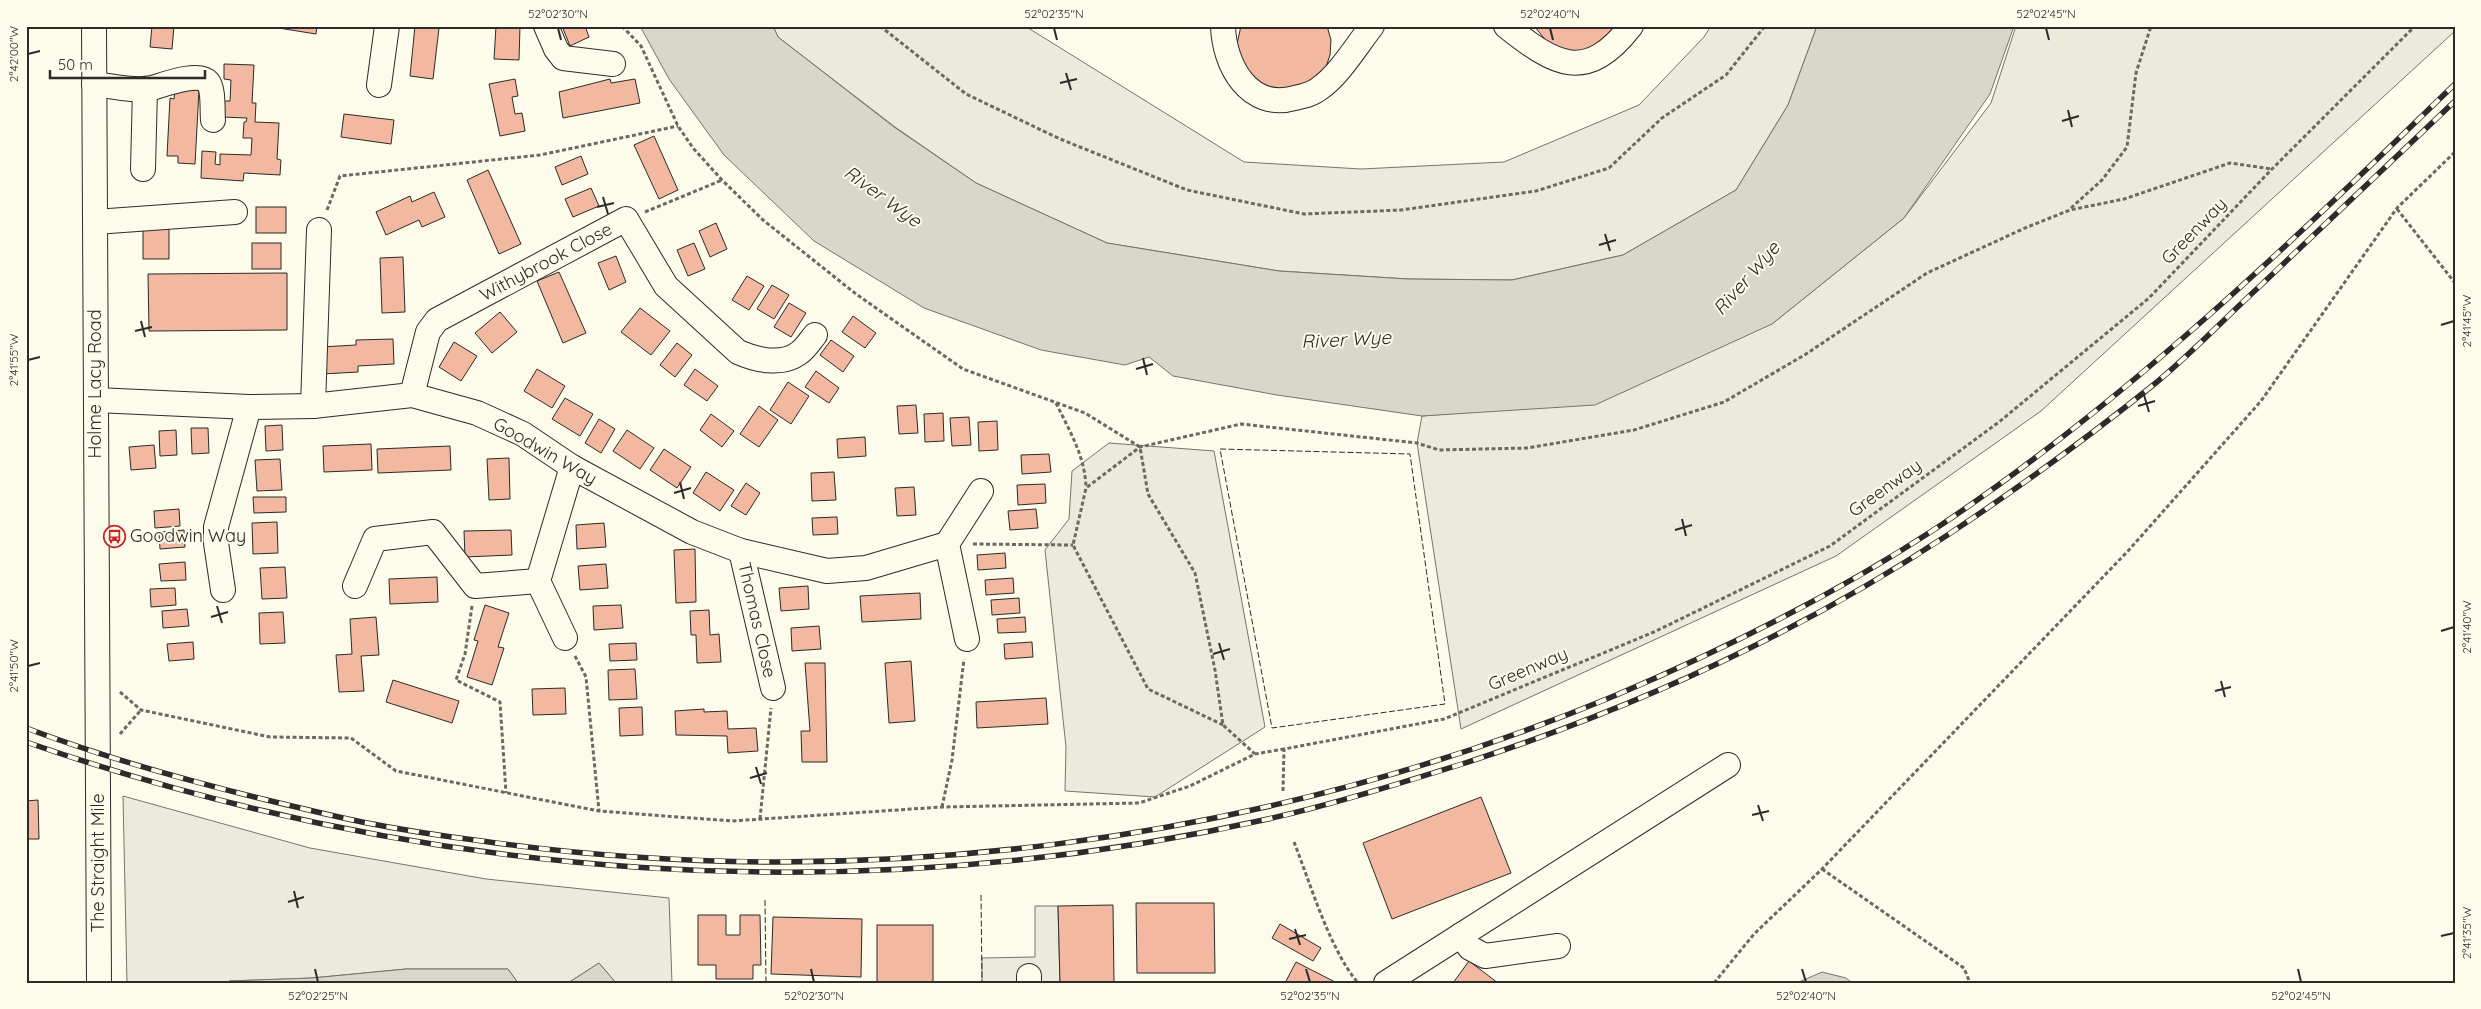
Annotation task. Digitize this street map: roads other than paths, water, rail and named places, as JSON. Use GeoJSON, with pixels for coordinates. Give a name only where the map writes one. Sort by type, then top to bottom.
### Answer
{"type":"FeatureCollection","features":[{"type":"Feature","properties":{"kind":"street","name":"Holme Lacy Road"},"geometry":{"type":"LineString","coordinates":[[94,26],[97,742]]}},
{"type":"Feature","properties":{"kind":"street"},"geometry":{"type":"LineString","coordinates":[[379,85],[387,26]]}},
{"type":"Feature","properties":{"kind":"street"},"geometry":{"type":"LineString","coordinates":[[546,26],[556,49],[563,58],[613,64]]}},
{"type":"Feature","properties":{"kind":"street"},"geometry":{"type":"LineString","coordinates":[[1223,26],[1228,59],[1238,77],[1247,88],[1260,97],[1274,101],[1291,100],[1320,89],[1372,26]]}},
{"type":"Feature","properties":{"kind":"street"},"geometry":{"type":"LineString","coordinates":[[1506,26],[1547,56],[1563,62],[1577,63],[1610,51],[1632,26]]}},
{"type":"Feature","properties":{"kind":"street"},"geometry":{"type":"LineString","coordinates":[[94,84],[145,89],[190,78],[204,79],[208,83],[210,92],[213,120]]}},
{"type":"Feature","properties":{"kind":"street"},"geometry":{"type":"LineString","coordinates":[[143,169],[145,89]]}},
{"type":"Feature","properties":{"kind":"street"},"geometry":{"type":"LineString","coordinates":[[94,222],[236,212]]}},
{"type":"Feature","properties":{"kind":"street","name":"Withybrook Close"},"geometry":{"type":"LineString","coordinates":[[412,395],[428,332],[437,320],[626,219],[666,286],[738,352],[751,358],[770,360],[792,357],[801,352],[815,335]]}},
{"type":"Feature","properties":{"kind":"street"},"geometry":{"type":"LineString","coordinates":[[313,406],[319,230]]}},
{"type":"Feature","properties":{"kind":"street","name":"Goodwin Way"},"geometry":{"type":"LineString","coordinates":[[96,400],[249,407],[313,406],[412,395],[477,413],[523,434],[572,467],[692,532],[741,551],[827,571],[866,568],[947,544]]}},
{"type":"Feature","properties":{"kind":"street"},"geometry":{"type":"LineString","coordinates":[[223,590],[216,543],[216,527],[249,407]]}},
{"type":"Feature","properties":{"kind":"street"},"geometry":{"type":"LineString","coordinates":[[565,638],[538,581],[572,467]]}},
{"type":"Feature","properties":{"kind":"street"},"geometry":{"type":"LineString","coordinates":[[967,638],[947,544],[981,491]]}},
{"type":"Feature","properties":{"kind":"street"},"geometry":{"type":"LineString","coordinates":[[355,586],[375,539],[433,532],[475,586],[538,581]]}},
{"type":"Feature","properties":{"kind":"street","name":"Thomas Close"},"geometry":{"type":"LineString","coordinates":[[741,551],[773,688]]}},
{"type":"Feature","properties":{"kind":"street","name":"The Straight Mile"},"geometry":{"type":"LineString","coordinates":[[97,742],[99,983]]}},
{"type":"Feature","properties":{"kind":"street"},"geometry":{"type":"LineString","coordinates":[[1386,983],[1728,765]]}},
{"type":"Feature","properties":{"kind":"street"},"geometry":{"type":"LineString","coordinates":[[1461,935],[1470,948],[1485,956],[1558,946]]}},
{"type":"Feature","properties":{"kind":"water","name":"River Wye"},"geometry":{"type":"Polygon","coordinates":[[[640,26],[773,26],[778,37],[894,127],[976,183],[1107,243],[1279,271],[1408,279],[1512,280],[1623,255],[1736,190],[1788,105],[1817,26],[2014,26],[1990,94],[1904,218],[1772,324],[1595,405],[1422,416],[1277,395],[1173,376],[1149,357],[1125,365],[1041,350],[924,308],[814,241],[724,155],[669,79],[640,26]]]}},
{"type":"Feature","properties":{"kind":"water"},"geometry":{"type":"Polygon","coordinates":[[[599,963],[616,983],[568,983],[599,963]]]}},
{"type":"Feature","properties":{"kind":"water"},"geometry":{"type":"Polygon","coordinates":[[[406,969],[508,969],[518,983],[229,983],[229,981],[312,978],[406,969]]]}},
{"type":"Feature","properties":{"kind":"water"},"geometry":{"type":"Polygon","coordinates":[[[1822,972],[1846,978],[1852,983],[1797,983],[1822,972]]]}},
{"type":"Feature","properties":{"kind":"railway"},"geometry":{"type":"LineString","coordinates":[[26,728],[117,759],[178,777],[351,820],[467,839],[625,856],[769,862],[914,858],[1058,844],[1200,821],[1341,788],[1479,747],[1614,696],[1656,678],[1778,620],[1858,576],[1935,529],[2005,480],[2074,428],[2140,374],[2269,261],[2455,84]]}},
{"type":"Feature","properties":{"kind":"railway"},"geometry":{"type":"LineString","coordinates":[[26,742],[178,789],[331,826],[486,852],[642,867],[798,872],[955,866],[1111,848],[1268,819],[1317,807],[1462,764],[1588,719],[1650,694],[1772,637],[1831,606],[1889,572],[2025,482],[2152,386],[2455,101]]}},
{"type":"Feature","properties":{"kind":"place","name":"Goodwin Way"},"geometry":{"type":"Point","coordinates":[114,536]}}]}
